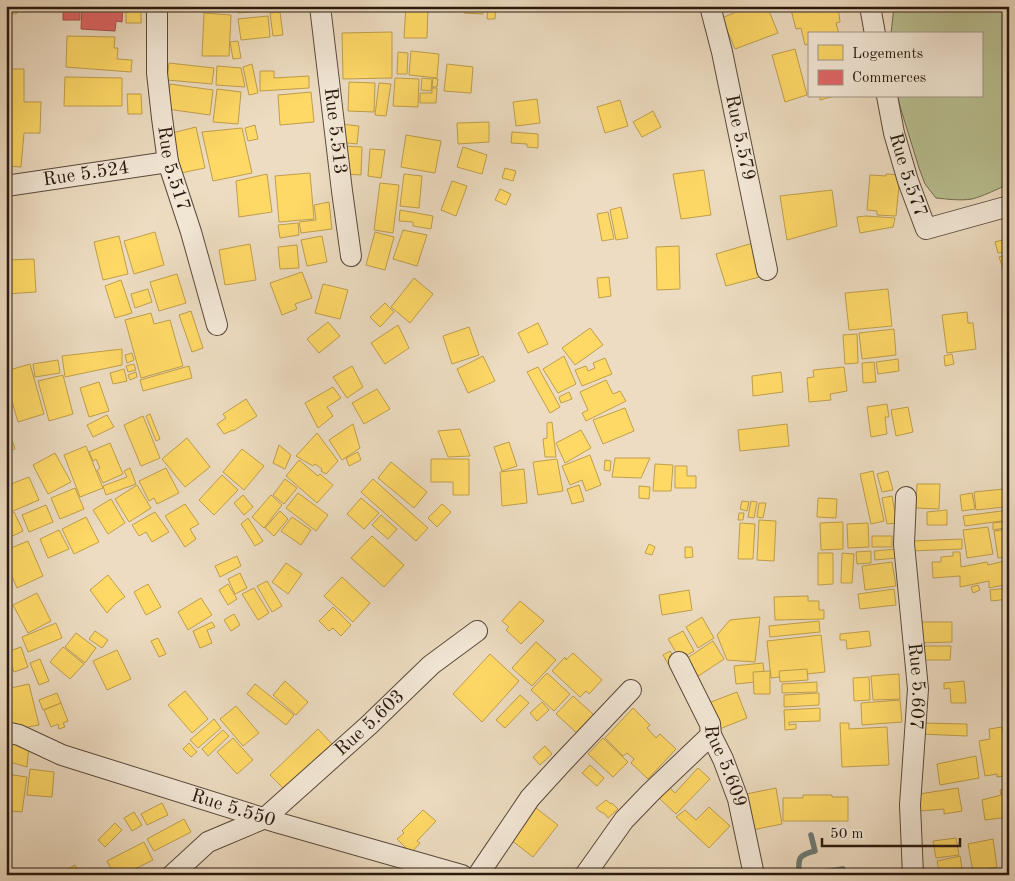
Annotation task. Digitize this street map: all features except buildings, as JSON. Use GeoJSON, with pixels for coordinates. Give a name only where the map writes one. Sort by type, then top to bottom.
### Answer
{"type":"FeatureCollection","features":[{"type":"Feature","properties":{"kind":"street","name":"Rue 5.517"},"geometry":{"type":"LineString","coordinates":[[157,6],[158,73],[168,162],[191,232],[217,324]]}},
{"type":"Feature","properties":{"kind":"street","name":"Rue 5.513"},"geometry":{"type":"LineString","coordinates":[[320,6],[351,256]]}},
{"type":"Feature","properties":{"kind":"street","name":"Rue 5.579"},"geometry":{"type":"LineString","coordinates":[[710,6],[722,52],[767,270]]}},
{"type":"Feature","properties":{"kind":"street"},"geometry":{"type":"LineString","coordinates":[[870,6],[875,32]]}},
{"type":"Feature","properties":{"kind":"street","name":"Rue 5.577"},"geometry":{"type":"LineString","coordinates":[[887,98],[894,133],[908,181],[926,229],[1009,206]]}},
{"type":"Feature","properties":{"kind":"street","name":"Rue 5.524"},"geometry":{"type":"LineString","coordinates":[[6,186],[168,162]]}},
{"type":"Feature","properties":{"kind":"street","name":"Rue 5.607"},"geometry":{"type":"LineString","coordinates":[[906,497],[904,544],[918,689],[910,805],[913,875]]}},
{"type":"Feature","properties":{"kind":"street","name":"Rue 5.603"},"geometry":{"type":"LineString","coordinates":[[172,875],[208,842],[265,818],[369,725],[431,665],[477,631]]}},
{"type":"Feature","properties":{"kind":"street","name":"Rue 5.609"},"geometry":{"type":"LineString","coordinates":[[679,662],[710,724],[711,735],[723,759],[738,799],[754,875]]}},
{"type":"Feature","properties":{"kind":"street"},"geometry":{"type":"LineString","coordinates":[[478,875],[530,798],[631,690]]}},
{"type":"Feature","properties":{"kind":"street","name":"Rue 5.550"},"geometry":{"type":"LineString","coordinates":[[6,732],[19,735],[62,755],[265,818],[415,869],[462,875]]}},
{"type":"Feature","properties":{"kind":"street"},"geometry":{"type":"LineString","coordinates":[[585,875],[624,820],[711,735]]}},
{"type":"Feature","properties":{"kind":"green space"},"geometry":{"type":"Polygon","coordinates":[[[894,6],[1009,6],[1009,184],[972,199],[936,198],[925,184],[899,103],[898,98],[982,98],[982,32],[891,32],[894,6]]]}},
{"type":"Feature","properties":{"kind":"waterway"},"geometry":{"type":"LineString","coordinates":[[799,875],[800,858],[805,854],[815,851],[811,835]]}},
{"type":"Feature","properties":{"kind":"waterway"},"geometry":{"type":"LineString","coordinates":[[816,875],[815,873],[843,869]]}}]}
